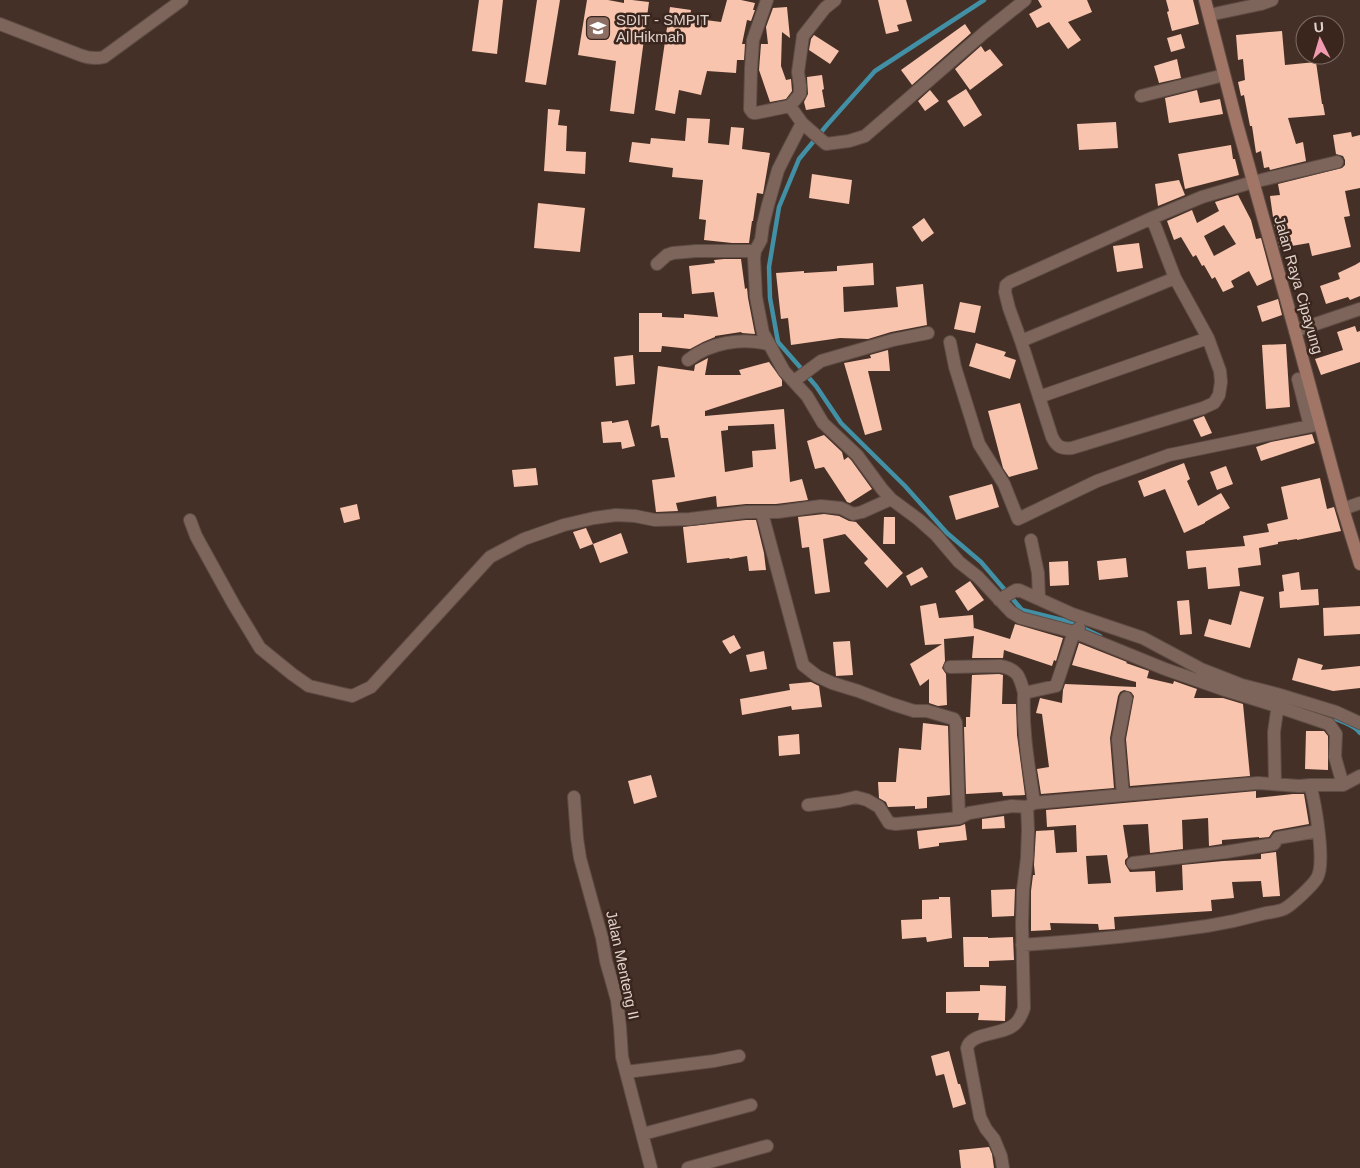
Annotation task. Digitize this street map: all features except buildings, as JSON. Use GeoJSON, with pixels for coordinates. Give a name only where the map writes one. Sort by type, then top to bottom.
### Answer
{"type":"FeatureCollection","features":[{"type":"Feature","properties":{"kind":"main road","name":"Jalan Raya Cipayung"},"geometry":{"type":"LineString","coordinates":[[1205,0],[1214,15],[1224,75],[1296,331],[1315,425],[1343,509],[1358,547],[1360,564]]}},
{"type":"Feature","properties":{"kind":"street"},"geometry":{"type":"LineString","coordinates":[[0,24],[80,55],[89,58],[100,58],[182,0]]}},
{"type":"Feature","properties":{"kind":"street"},"geometry":{"type":"LineString","coordinates":[[767,0],[753,40],[750,109],[753,113],[790,106],[800,94],[798,72],[803,36],[828,3]]}},
{"type":"Feature","properties":{"kind":"street"},"geometry":{"type":"LineString","coordinates":[[790,106],[806,127],[826,144],[849,141],[865,136],[970,44],[1025,0]]}},
{"type":"Feature","properties":{"kind":"street"},"geometry":{"type":"LineString","coordinates":[[1214,15],[1272,0]]}},
{"type":"Feature","properties":{"kind":"street"},"geometry":{"type":"LineString","coordinates":[[1141,96],[1224,75]]}},
{"type":"Feature","properties":{"kind":"street"},"geometry":{"type":"LineString","coordinates":[[806,127],[778,170],[763,225],[762,240],[755,251],[756,297],[763,333],[784,371],[807,396],[822,423],[857,455],[891,499],[936,535],[959,562],[978,578],[1006,596],[1011,612],[1021,618],[1081,626],[1144,638],[1200,669],[1242,685],[1336,712],[1360,723]]}},
{"type":"Feature","properties":{"kind":"street"},"geometry":{"type":"LineString","coordinates":[[1152,218],[1175,278],[1208,338],[1220,370],[1219,395],[1214,403],[1203,408],[1072,448],[1063,449],[1056,445],[1052,437],[1009,308],[1005,292],[1006,285],[1152,218],[1202,198],[1253,182],[1337,162]]}},
{"type":"Feature","properties":{"kind":"street"},"geometry":{"type":"LineString","coordinates":[[657,264],[673,253],[755,251]]}},
{"type":"Feature","properties":{"kind":"street"},"geometry":{"type":"LineString","coordinates":[[1021,341],[1175,278]]}},
{"type":"Feature","properties":{"kind":"street"},"geometry":{"type":"LineString","coordinates":[[1296,331],[1360,309]]}},
{"type":"Feature","properties":{"kind":"street"},"geometry":{"type":"LineString","coordinates":[[794,381],[821,361],[893,340],[928,333]]}},
{"type":"Feature","properties":{"kind":"street"},"geometry":{"type":"LineString","coordinates":[[1039,397],[1208,338]]}},
{"type":"Feature","properties":{"kind":"street"},"geometry":{"type":"LineString","coordinates":[[688,360],[694,355],[721,344],[753,341],[768,344]]}},
{"type":"Feature","properties":{"kind":"street"},"geometry":{"type":"LineString","coordinates":[[950,342],[955,367],[979,444],[1004,484],[1018,519],[1097,480],[1169,455],[1315,425]]}},
{"type":"Feature","properties":{"kind":"street"},"geometry":{"type":"LineString","coordinates":[[1298,379],[1309,402]]}},
{"type":"Feature","properties":{"kind":"street"},"geometry":{"type":"LineString","coordinates":[[190,520],[196,536],[260,648],[309,686],[352,696],[372,687],[490,557],[524,538],[564,525],[594,518],[636,516],[655,520],[690,519],[746,512],[778,512],[821,506],[841,508],[853,514],[891,499]]}},
{"type":"Feature","properties":{"kind":"street"},"geometry":{"type":"LineString","coordinates":[[1343,509],[1360,502]]}},
{"type":"Feature","properties":{"kind":"street"},"geometry":{"type":"LineString","coordinates":[[762,512],[803,665],[817,676],[832,683],[892,704],[954,719],[956,723],[959,818]]}},
{"type":"Feature","properties":{"kind":"street"},"geometry":{"type":"LineString","coordinates":[[1032,540],[1038,573],[1038,599]]}},
{"type":"Feature","properties":{"kind":"street"},"geometry":{"type":"LineString","coordinates":[[1006,596],[1019,590],[1038,599],[1081,626],[1165,669],[1329,724],[1336,734],[1335,757],[1344,785]]}},
{"type":"Feature","properties":{"kind":"street"},"geometry":{"type":"LineString","coordinates":[[1024,693],[1056,686],[1081,626]]}},
{"type":"Feature","properties":{"kind":"street"},"geometry":{"type":"LineString","coordinates":[[950,667],[1007,667],[1017,673],[1024,693],[1023,712],[1030,805],[1023,890],[1024,1008],[1021,1016],[1011,1028],[974,1039],[968,1044],[967,1048],[980,1117],[994,1139],[1001,1156],[1003,1168]]}},
{"type":"Feature","properties":{"kind":"street"},"geometry":{"type":"LineString","coordinates":[[1123,795],[1118,739],[1126,698]]}},
{"type":"Feature","properties":{"kind":"street"},"geometry":{"type":"LineString","coordinates":[[1275,784],[1274,732],[1276,706]]}},
{"type":"Feature","properties":{"kind":"street"},"geometry":{"type":"LineString","coordinates":[[808,804],[839,801],[856,797],[867,800],[879,807],[886,819],[892,823],[959,818],[969,813],[1012,806],[1258,783],[1299,786],[1310,784],[1344,785],[1360,776]]}},
{"type":"Feature","properties":{"kind":"street"},"geometry":{"type":"LineString","coordinates":[[1022,945],[1157,933],[1229,922],[1285,908],[1309,888],[1318,877],[1321,855],[1313,793],[1310,784]]}},
{"type":"Feature","properties":{"kind":"street","name":"Jalan Menteng II"},"geometry":{"type":"LineString","coordinates":[[574,797],[580,858],[617,1000],[622,1057],[651,1168]]}},
{"type":"Feature","properties":{"kind":"street"},"geometry":{"type":"LineString","coordinates":[[1132,863],[1226,852],[1274,844],[1278,838],[1318,831]]}},
{"type":"Feature","properties":{"kind":"street"},"geometry":{"type":"LineString","coordinates":[[626,1072],[739,1056]]}},
{"type":"Feature","properties":{"kind":"street"},"geometry":{"type":"LineString","coordinates":[[643,1134],[751,1105]]}},
{"type":"Feature","properties":{"kind":"street"},"geometry":{"type":"LineString","coordinates":[[688,1168],[767,1146]]}},
{"type":"Feature","properties":{"kind":"waterway"},"geometry":{"type":"LineString","coordinates":[[800,367],[778,342],[770,298],[769,267],[779,207],[799,159],[875,71],[984,0]]}},
{"type":"Feature","properties":{"kind":"waterway"},"geometry":{"type":"LineString","coordinates":[[809,378],[841,423],[905,486],[947,533],[981,562],[1022,610],[1070,622],[1100,636]]}},
{"type":"Feature","properties":{"kind":"waterway"},"geometry":{"type":"LineString","coordinates":[[1319,714],[1347,724],[1357,729],[1360,733]]}},
{"type":"Feature","properties":{"kind":"place","name":"SDIT - SMPIT Al Hikmah"},"geometry":{"type":"Point","coordinates":[598,28]}}]}
